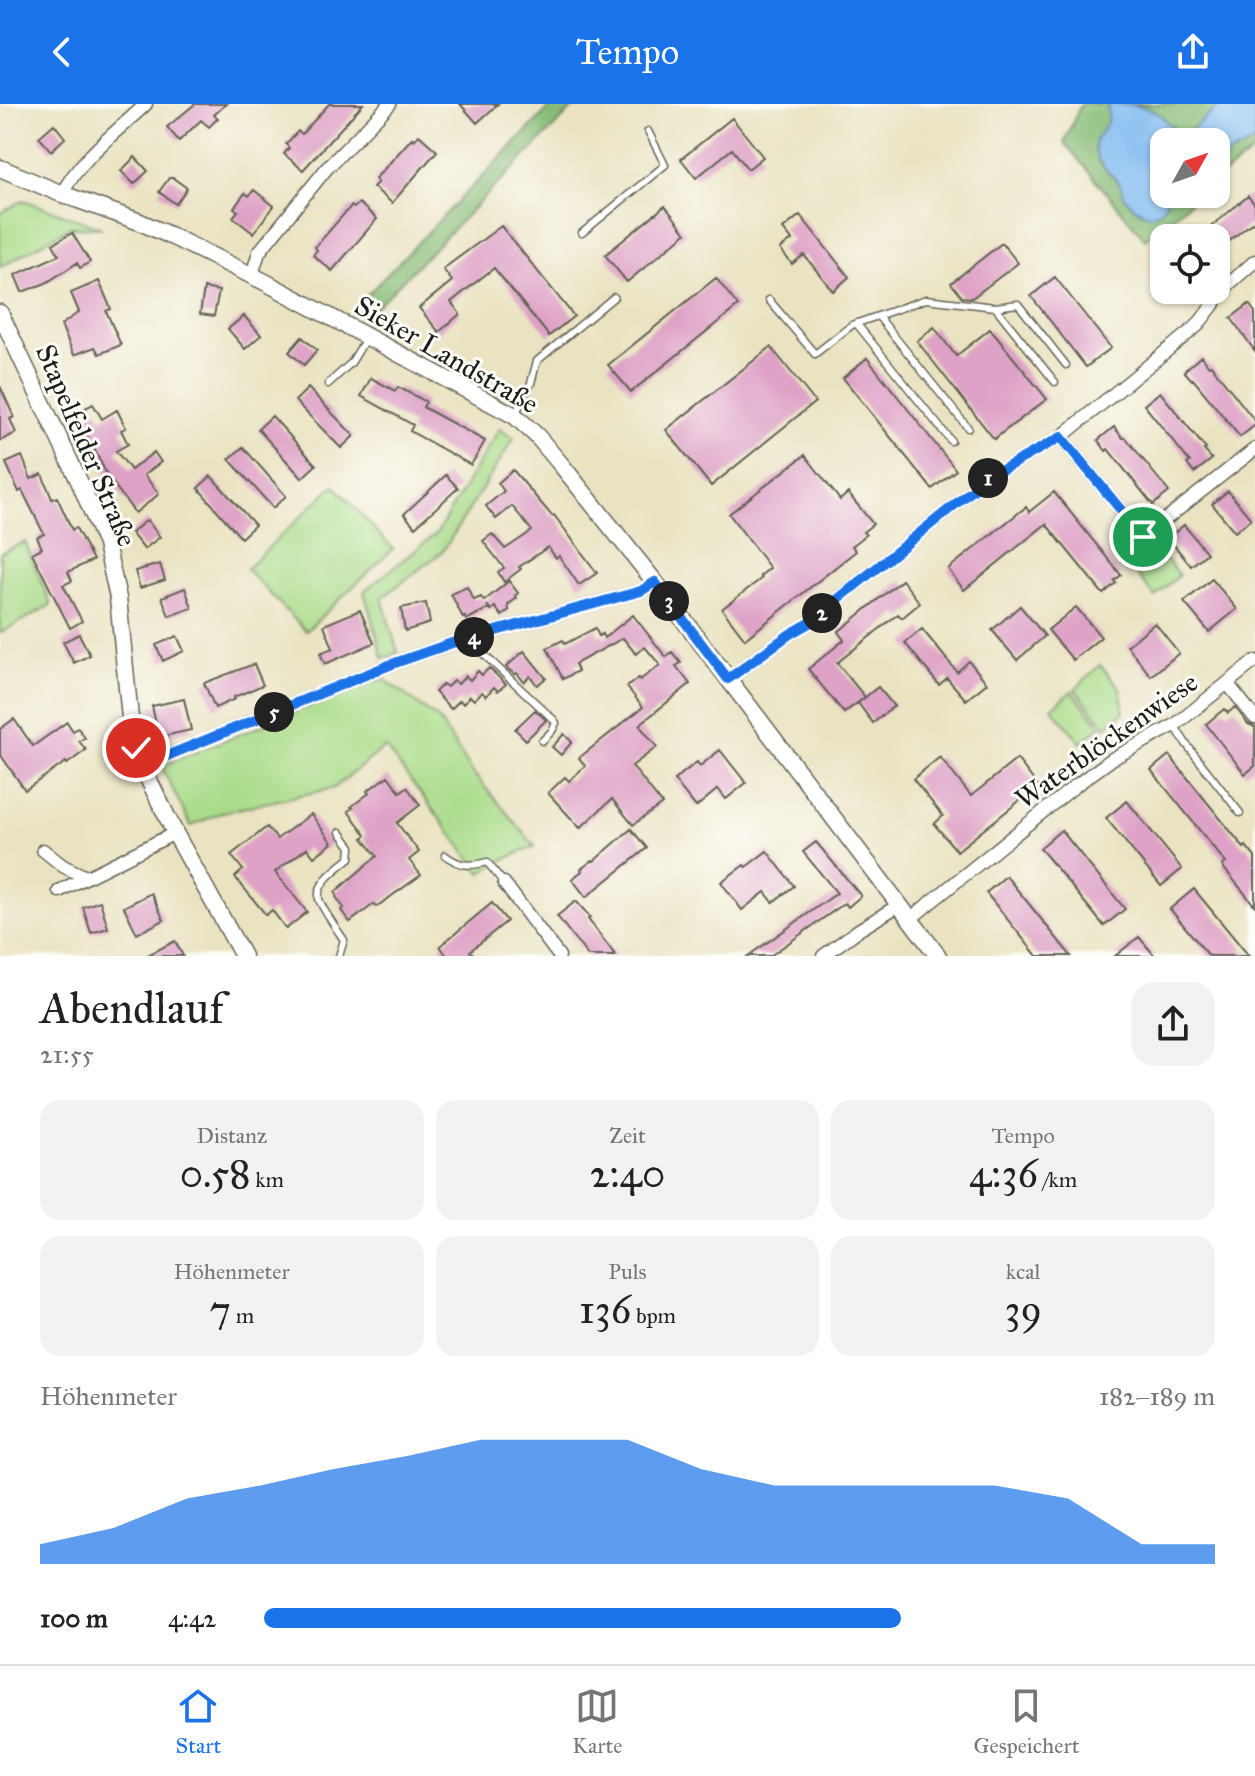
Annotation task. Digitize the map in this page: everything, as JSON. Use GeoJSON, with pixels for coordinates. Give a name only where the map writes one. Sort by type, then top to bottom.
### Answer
{"type":"FeatureCollection","features":[{"type":"Feature","properties":{"kind":"main road","name":"Sieker Landstraße"},"geometry":{"type":"LineString","coordinates":[[0,168],[140,222],[252,275],[515,416],[537,436],[655,582],[938,956]]}},
{"type":"Feature","properties":{"kind":"main road","name":"Stapelfelder Straße"},"geometry":{"type":"LineString","coordinates":[[0,313],[106,544],[118,598],[131,728],[142,766],[243,956]]}},
{"type":"Feature","properties":{"kind":"street"},"geometry":{"type":"LineString","coordinates":[[62,194],[79,168],[146,104]]}},
{"type":"Feature","properties":{"kind":"street"},"geometry":{"type":"LineString","coordinates":[[252,275],[259,252],[327,168],[390,104]]}},
{"type":"Feature","properties":{"kind":"street"},"geometry":{"type":"LineString","coordinates":[[728,679],[813,621],[989,477],[1061,437],[1197,326],[1229,284],[1255,261]]}},
{"type":"Feature","properties":{"kind":"street"},"geometry":{"type":"LineString","coordinates":[[1061,437],[1143,537],[1255,449]]}},
{"type":"Feature","properties":{"kind":"street"},"geometry":{"type":"LineString","coordinates":[[142,766],[392,664],[471,638],[641,591],[655,582]]}},
{"type":"Feature","properties":{"kind":"street","name":"Waterblöckenwiese"},"geometry":{"type":"LineString","coordinates":[[910,919],[1075,786],[1112,759],[1174,725],[1255,661]]}},
{"type":"Feature","properties":{"kind":"street"},"geometry":{"type":"LineString","coordinates":[[1227,683],[1255,718]]}},
{"type":"Feature","properties":{"kind":"street"},"geometry":{"type":"LineString","coordinates":[[59,891],[175,833]]}},
{"type":"Feature","properties":{"kind":"street"},"geometry":{"type":"LineString","coordinates":[[43,850],[63,866],[86,877]]}},
{"type":"Feature","properties":{"kind":"street"},"geometry":{"type":"LineString","coordinates":[[504,883],[559,956]]}},
{"type":"Feature","properties":{"kind":"street"},"geometry":{"type":"LineString","coordinates":[[823,956],[899,905]]}},
{"type":"Feature","properties":{"kind":"lane"},"geometry":{"type":"LineString","coordinates":[[582,233],[665,165],[648,131]]}},
{"type":"Feature","properties":{"kind":"lane"},"geometry":{"type":"LineString","coordinates":[[515,416],[531,383],[537,361],[614,297]]}},
{"type":"Feature","properties":{"kind":"lane"},"geometry":{"type":"LineString","coordinates":[[769,300],[815,354],[856,323],[926,299],[995,307],[1018,304],[1066,365]]}},
{"type":"Feature","properties":{"kind":"lane"},"geometry":{"type":"LineString","coordinates":[[995,307],[1055,382]]}},
{"type":"Feature","properties":{"kind":"lane"},"geometry":{"type":"LineString","coordinates":[[878,316],[968,428]]}},
{"type":"Feature","properties":{"kind":"lane"},"geometry":{"type":"LineString","coordinates":[[856,323],[951,441]]}},
{"type":"Feature","properties":{"kind":"lane"},"geometry":{"type":"LineString","coordinates":[[328,384],[351,363],[367,336]]}},
{"type":"Feature","properties":{"kind":"lane"},"geometry":{"type":"LineString","coordinates":[[471,638],[479,650],[554,720],[556,723],[552,731],[542,741]]}},
{"type":"Feature","properties":{"kind":"lane"},"geometry":{"type":"LineString","coordinates":[[1174,725],[1240,813]]}},
{"type":"Feature","properties":{"kind":"lane"},"geometry":{"type":"LineString","coordinates":[[339,956],[344,940],[319,899],[320,887],[350,858],[351,847],[340,832]]}},
{"type":"Feature","properties":{"kind":"lane"},"geometry":{"type":"LineString","coordinates":[[445,855],[466,866],[487,862],[504,883]]}},
{"type":"Feature","properties":{"kind":"green space"},"geometry":{"type":"Polygon","coordinates":[[[553,104],[577,104],[374,309],[361,301],[553,104]]]}},
{"type":"Feature","properties":{"kind":"green space"},"geometry":{"type":"Polygon","coordinates":[[[1081,104],[1255,104],[1255,150],[1230,170],[1230,128],[1150,128],[1150,208],[1183,208],[1163,224],[1150,224],[1150,235],[1145,239],[1064,142],[1081,104]]]}},
{"type":"Feature","properties":{"kind":"green space"},"geometry":{"type":"Polygon","coordinates":[[[23,200],[102,228],[71,227],[0,267],[0,214],[23,200]]]}},
{"type":"Feature","properties":{"kind":"green space"},"geometry":{"type":"Polygon","coordinates":[[[499,429],[514,438],[443,551],[382,598],[398,653],[383,658],[364,591],[437,533],[499,429]]]}},
{"type":"Feature","properties":{"kind":"green space"},"geometry":{"type":"Polygon","coordinates":[[[334,485],[393,549],[306,631],[246,569],[334,485]]]}},
{"type":"Feature","properties":{"kind":"green space"},"geometry":{"type":"Polygon","coordinates":[[[25,542],[51,605],[0,633],[0,553],[25,542]]]}},
{"type":"Feature","properties":{"kind":"green space"},"geometry":{"type":"Polygon","coordinates":[[[1155,545],[1179,575],[1155,597],[1127,561],[1155,545]]]}},
{"type":"Feature","properties":{"kind":"green space"},"geometry":{"type":"Polygon","coordinates":[[[1100,665],[1120,688],[1124,712],[1106,727],[1075,689],[1100,665]]]}},
{"type":"Feature","properties":{"kind":"green space"},"geometry":{"type":"Polygon","coordinates":[[[384,679],[439,720],[473,773],[535,846],[481,873],[385,747],[334,788],[223,812],[191,826],[161,766],[354,688],[384,679]]]}},
{"type":"Feature","properties":{"kind":"green space"},"geometry":{"type":"Polygon","coordinates":[[[1072,691],[1101,726],[1081,743],[1052,708],[1072,691]]]}},
{"type":"Feature","properties":{"kind":"water"},"geometry":{"type":"Polygon","coordinates":[[[1107,104],[1128,105],[1148,108],[1174,128],[1150,128],[1150,208],[1161,210],[1150,215],[1130,203],[1120,185],[1096,156],[1095,141],[1108,120],[1107,104]]]}},
{"type":"Feature","properties":{"kind":"water"},"geometry":{"type":"Polygon","coordinates":[[[1221,104],[1255,104],[1255,140],[1230,155],[1230,128],[1193,128],[1221,104]]]}},
{"type":"Feature","properties":{"kind":"building"},"geometry":{"type":"Polygon","coordinates":[[[195,104],[226,104],[214,115],[218,118],[209,127],[201,120],[179,141],[167,127],[195,104]]]}},
{"type":"Feature","properties":{"kind":"building"},"geometry":{"type":"Polygon","coordinates":[[[329,104],[363,104],[303,170],[284,154],[289,148],[286,144],[298,131],[302,134],[329,104]]]}},
{"type":"Feature","properties":{"kind":"building"},"geometry":{"type":"Polygon","coordinates":[[[460,104],[498,104],[477,123],[460,104]]]}},
{"type":"Feature","properties":{"kind":"building"},"geometry":{"type":"Polygon","coordinates":[[[732,118],[763,157],[748,169],[732,149],[696,178],[681,159],[732,118]]]}},
{"type":"Feature","properties":{"kind":"building"},"geometry":{"type":"Polygon","coordinates":[[[54,124],[65,138],[51,151],[39,137],[54,124]]]}},
{"type":"Feature","properties":{"kind":"building"},"geometry":{"type":"Polygon","coordinates":[[[419,135],[437,151],[392,203],[373,187],[378,182],[375,179],[412,138],[414,140],[419,135]]]}},
{"type":"Feature","properties":{"kind":"building"},"geometry":{"type":"Polygon","coordinates":[[[135,157],[148,171],[134,184],[121,171],[135,157]]]}},
{"type":"Feature","properties":{"kind":"building"},"geometry":{"type":"Polygon","coordinates":[[[169,178],[187,188],[176,204],[159,192],[169,178]]]}},
{"type":"Feature","properties":{"kind":"building"},"geometry":{"type":"Polygon","coordinates":[[[254,190],[274,206],[253,233],[233,217],[238,211],[234,208],[245,193],[249,196],[254,190]]]}},
{"type":"Feature","properties":{"kind":"building"},"geometry":{"type":"Polygon","coordinates":[[[1248,196],[1255,205],[1255,220],[1230,241],[1230,224],[1214,224],[1248,196]]]}},
{"type":"Feature","properties":{"kind":"building"},"geometry":{"type":"Polygon","coordinates":[[[359,203],[377,219],[332,271],[313,255],[317,250],[315,247],[351,206],[354,208],[359,203]]]}},
{"type":"Feature","properties":{"kind":"building"},"geometry":{"type":"Polygon","coordinates":[[[665,206],[686,233],[627,282],[605,255],[665,206]]]}},
{"type":"Feature","properties":{"kind":"building"},"geometry":{"type":"Polygon","coordinates":[[[800,215],[849,277],[833,291],[804,255],[792,264],[780,249],[792,240],[783,229],[800,215]]]}},
{"type":"Feature","properties":{"kind":"building"},"geometry":{"type":"Polygon","coordinates":[[[501,226],[574,316],[549,336],[494,268],[451,302],[460,314],[439,332],[419,308],[452,281],[443,269],[501,226]]]}},
{"type":"Feature","properties":{"kind":"building"},"geometry":{"type":"Polygon","coordinates":[[[72,233],[90,262],[80,268],[77,263],[46,283],[22,292],[15,275],[59,255],[53,244],[72,233]]]}},
{"type":"Feature","properties":{"kind":"building"},"geometry":{"type":"Polygon","coordinates":[[[1002,243],[1018,263],[972,298],[962,297],[951,283],[1002,243]]]}},
{"type":"Feature","properties":{"kind":"building"},"geometry":{"type":"Polygon","coordinates":[[[1055,277],[1111,348],[1086,367],[1031,296],[1055,277]]]}},
{"type":"Feature","properties":{"kind":"building"},"geometry":{"type":"Polygon","coordinates":[[[716,278],[738,306],[631,392],[608,365],[716,278]]]}},
{"type":"Feature","properties":{"kind":"building"},"geometry":{"type":"Polygon","coordinates":[[[99,281],[111,309],[106,311],[121,345],[99,354],[95,347],[74,355],[61,325],[79,312],[71,293],[99,281]]]}},
{"type":"Feature","properties":{"kind":"building"},"geometry":{"type":"Polygon","coordinates":[[[204,288],[219,291],[214,316],[200,314],[204,288]]]}},
{"type":"Feature","properties":{"kind":"building"},"geometry":{"type":"Polygon","coordinates":[[[1249,304],[1255,312],[1255,351],[1231,318],[1249,304]]]}},
{"type":"Feature","properties":{"kind":"building"},"geometry":{"type":"Polygon","coordinates":[[[244,316],[261,335],[245,349],[228,329],[244,316]]]}},
{"type":"Feature","properties":{"kind":"building"},"geometry":{"type":"Polygon","coordinates":[[[934,327],[956,356],[990,329],[1047,399],[994,439],[917,341],[934,327]]]}},
{"type":"Feature","properties":{"kind":"building"},"geometry":{"type":"Polygon","coordinates":[[[302,337],[317,350],[304,365],[289,352],[302,337]]]}},
{"type":"Feature","properties":{"kind":"building"},"geometry":{"type":"Polygon","coordinates":[[[771,347],[815,402],[711,486],[666,430],[771,347]]]}},
{"type":"Feature","properties":{"kind":"building"},"geometry":{"type":"Polygon","coordinates":[[[1201,356],[1255,421],[1255,425],[1240,437],[1184,371],[1201,356]]]}},
{"type":"Feature","properties":{"kind":"building"},"geometry":{"type":"Polygon","coordinates":[[[867,358],[956,470],[932,489],[843,378],[867,358]]]}},
{"type":"Feature","properties":{"kind":"building"},"geometry":{"type":"Polygon","coordinates":[[[371,378],[395,391],[398,387],[419,398],[426,402],[423,407],[485,441],[471,465],[410,431],[413,425],[361,396],[371,378]]]}},
{"type":"Feature","properties":{"kind":"building"},"geometry":{"type":"Polygon","coordinates":[[[0,386],[14,417],[10,419],[16,433],[0,441],[0,386]]]}},
{"type":"Feature","properties":{"kind":"building"},"geometry":{"type":"Polygon","coordinates":[[[308,388],[354,436],[341,448],[295,401],[308,388]]]}},
{"type":"Feature","properties":{"kind":"building"},"geometry":{"type":"Polygon","coordinates":[[[1160,392],[1212,459],[1194,473],[1187,464],[1190,462],[1144,405],[1160,392]]]}},
{"type":"Feature","properties":{"kind":"building"},"geometry":{"type":"Polygon","coordinates":[[[93,404],[102,419],[117,410],[126,428],[121,430],[128,444],[116,451],[131,470],[154,452],[161,462],[144,475],[159,494],[135,513],[107,475],[74,414],[93,404]]]}},
{"type":"Feature","properties":{"kind":"building"},"geometry":{"type":"Polygon","coordinates":[[[272,416],[316,465],[302,478],[258,429],[272,416]]]}},
{"type":"Feature","properties":{"kind":"building"},"geometry":{"type":"Polygon","coordinates":[[[1114,427],[1169,492],[1153,505],[1098,440],[1114,427]]]}},
{"type":"Feature","properties":{"kind":"building"},"geometry":{"type":"Polygon","coordinates":[[[243,447],[286,496],[273,508],[229,459],[243,447]]]}},
{"type":"Feature","properties":{"kind":"building"},"geometry":{"type":"Polygon","coordinates":[[[805,455],[840,500],[848,493],[873,524],[863,532],[866,535],[852,546],[856,551],[745,639],[722,609],[762,578],[760,576],[770,568],[729,514],[805,455]]]}},
{"type":"Feature","properties":{"kind":"building"},"geometry":{"type":"Polygon","coordinates":[[[22,456],[31,479],[42,474],[52,499],[57,497],[72,530],[76,528],[93,560],[68,572],[72,581],[63,585],[82,621],[70,628],[32,553],[42,548],[37,537],[44,534],[6,463],[22,456]]]}},
{"type":"Feature","properties":{"kind":"building"},"geometry":{"type":"Polygon","coordinates":[[[513,470],[554,515],[597,573],[579,585],[559,556],[556,558],[548,547],[519,567],[521,569],[504,582],[498,572],[504,568],[483,541],[492,534],[505,549],[532,531],[512,506],[496,519],[486,506],[504,491],[498,483],[513,470]]]}},
{"type":"Feature","properties":{"kind":"building"},"geometry":{"type":"Polygon","coordinates":[[[446,475],[458,488],[415,527],[404,514],[446,475]]]}},
{"type":"Feature","properties":{"kind":"building"},"geometry":{"type":"Polygon","coordinates":[[[211,476],[255,525],[241,538],[198,488],[211,476]]]}},
{"type":"Feature","properties":{"kind":"building"},"geometry":{"type":"Polygon","coordinates":[[[1228,491],[1251,519],[1235,532],[1212,504],[1228,491]]]}},
{"type":"Feature","properties":{"kind":"building"},"geometry":{"type":"Polygon","coordinates":[[[1054,492],[1121,575],[1114,581],[1116,583],[1103,594],[1046,524],[964,590],[948,569],[1026,507],[1029,512],[1054,492]]]}},
{"type":"Feature","properties":{"kind":"building"},"geometry":{"type":"Polygon","coordinates":[[[147,520],[160,537],[144,549],[131,533],[147,520]]]}},
{"type":"Feature","properties":{"kind":"building"},"geometry":{"type":"Polygon","coordinates":[[[1184,525],[1207,553],[1191,566],[1168,538],[1184,525]]]}},
{"type":"Feature","properties":{"kind":"building"},"geometry":{"type":"Polygon","coordinates":[[[160,564],[165,580],[140,588],[135,571],[160,564]]]}},
{"type":"Feature","properties":{"kind":"building"},"geometry":{"type":"Polygon","coordinates":[[[1212,579],[1237,609],[1209,632],[1184,602],[1212,579]]]}},
{"type":"Feature","properties":{"kind":"building"},"geometry":{"type":"Polygon","coordinates":[[[902,580],[920,603],[902,618],[898,614],[837,663],[865,697],[844,713],[808,669],[844,640],[838,632],[902,580]]]}},
{"type":"Feature","properties":{"kind":"building"},"geometry":{"type":"Polygon","coordinates":[[[509,581],[518,593],[517,598],[508,605],[509,610],[502,616],[495,607],[491,610],[487,605],[489,608],[466,620],[451,594],[467,587],[474,600],[481,597],[484,601],[509,581]]]}},
{"type":"Feature","properties":{"kind":"building"},"geometry":{"type":"Polygon","coordinates":[[[185,588],[192,608],[169,616],[162,597],[185,588]]]}},
{"type":"Feature","properties":{"kind":"building"},"geometry":{"type":"Polygon","coordinates":[[[426,603],[430,623],[405,631],[401,608],[426,603]]]}},
{"type":"Feature","properties":{"kind":"building"},"geometry":{"type":"Polygon","coordinates":[[[1020,606],[1045,636],[1017,660],[992,630],[1020,606]]]}},
{"type":"Feature","properties":{"kind":"building"},"geometry":{"type":"Polygon","coordinates":[[[1076,607],[1101,637],[1073,660],[1048,630],[1076,607]]]}},
{"type":"Feature","properties":{"kind":"building"},"geometry":{"type":"Polygon","coordinates":[[[360,610],[374,643],[325,664],[320,653],[333,648],[324,625],[360,610]]]}},
{"type":"Feature","properties":{"kind":"building"},"geometry":{"type":"Polygon","coordinates":[[[633,615],[666,657],[672,652],[681,663],[676,666],[690,684],[639,725],[657,747],[632,766],[662,804],[633,825],[612,799],[580,828],[548,793],[565,777],[569,781],[585,766],[579,758],[643,707],[627,687],[660,665],[645,647],[636,654],[623,638],[575,664],[578,671],[563,679],[547,648],[563,640],[565,644],[595,628],[604,638],[633,615]]]}},
{"type":"Feature","properties":{"kind":"building"},"geometry":{"type":"Polygon","coordinates":[[[1155,623],[1179,653],[1151,676],[1127,646],[1155,623]]]}},
{"type":"Feature","properties":{"kind":"building"},"geometry":{"type":"Polygon","coordinates":[[[922,629],[957,672],[969,661],[987,683],[966,700],[947,678],[939,685],[905,643],[922,629]]]}},
{"type":"Feature","properties":{"kind":"building"},"geometry":{"type":"Polygon","coordinates":[[[79,634],[90,655],[74,663],[63,642],[79,634]]]}},
{"type":"Feature","properties":{"kind":"building"},"geometry":{"type":"Polygon","coordinates":[[[177,636],[184,651],[163,661],[156,645],[177,636]]]}},
{"type":"Feature","properties":{"kind":"building"},"geometry":{"type":"Polygon","coordinates":[[[524,651],[546,678],[537,685],[530,676],[524,682],[517,673],[515,675],[506,667],[524,651]]]}},
{"type":"Feature","properties":{"kind":"building"},"geometry":{"type":"Polygon","coordinates":[[[254,664],[263,685],[215,708],[204,683],[254,664]]]}},
{"type":"Feature","properties":{"kind":"building"},"geometry":{"type":"Polygon","coordinates":[[[489,668],[506,684],[498,691],[494,687],[486,696],[482,692],[474,700],[470,696],[463,704],[460,700],[451,709],[435,692],[443,684],[447,687],[454,680],[458,684],[466,676],[470,680],[478,671],[482,675],[489,668]]]}},
{"type":"Feature","properties":{"kind":"building"},"geometry":{"type":"Polygon","coordinates":[[[878,687],[894,706],[873,723],[858,703],[878,687]]]}},
{"type":"Feature","properties":{"kind":"building"},"geometry":{"type":"Polygon","coordinates":[[[184,699],[191,730],[159,737],[152,706],[184,699]]]}},
{"type":"Feature","properties":{"kind":"building"},"geometry":{"type":"Polygon","coordinates":[[[1235,707],[1248,724],[1255,727],[1255,766],[1245,774],[1206,724],[1224,709],[1228,713],[1235,707]]]}},
{"type":"Feature","properties":{"kind":"building"},"geometry":{"type":"Polygon","coordinates":[[[535,710],[546,720],[526,740],[515,729],[535,710]]]}},
{"type":"Feature","properties":{"kind":"building"},"geometry":{"type":"Polygon","coordinates":[[[14,719],[33,746],[67,722],[73,731],[78,728],[85,738],[79,741],[86,750],[25,790],[0,754],[0,729],[14,719]]]}},
{"type":"Feature","properties":{"kind":"building"},"geometry":{"type":"Polygon","coordinates":[[[564,734],[572,742],[561,755],[552,747],[564,734]]]}},
{"type":"Feature","properties":{"kind":"building"},"geometry":{"type":"Polygon","coordinates":[[[720,750],[746,783],[726,799],[718,789],[696,807],[674,780],[697,762],[700,766],[720,750]]]}},
{"type":"Feature","properties":{"kind":"building"},"geometry":{"type":"Polygon","coordinates":[[[1169,755],[1244,848],[1246,846],[1255,857],[1255,906],[1222,866],[1226,863],[1151,770],[1169,755]]]}},
{"type":"Feature","properties":{"kind":"building"},"geometry":{"type":"Polygon","coordinates":[[[940,757],[971,796],[1017,759],[1038,786],[957,851],[934,824],[943,816],[913,779],[940,757]]]}},
{"type":"Feature","properties":{"kind":"building"},"geometry":{"type":"Polygon","coordinates":[[[388,776],[400,792],[407,787],[420,805],[397,823],[419,852],[409,860],[421,875],[350,922],[341,910],[344,908],[335,892],[377,856],[348,811],[369,793],[367,791],[388,776]]]}},
{"type":"Feature","properties":{"kind":"building"},"geometry":{"type":"Polygon","coordinates":[[[1127,801],[1182,869],[1161,886],[1106,818],[1127,801]]]}},
{"type":"Feature","properties":{"kind":"building"},"geometry":{"type":"Polygon","coordinates":[[[311,814],[332,843],[314,857],[307,848],[275,872],[307,912],[286,929],[272,910],[266,915],[235,877],[243,870],[231,855],[267,827],[277,839],[311,814]]]}},
{"type":"Feature","properties":{"kind":"building"},"geometry":{"type":"Polygon","coordinates":[[[631,829],[647,848],[586,897],[572,879],[631,829]]]}},
{"type":"Feature","properties":{"kind":"building"},"geometry":{"type":"Polygon","coordinates":[[[1061,830],[1125,909],[1104,926],[1040,848],[1061,830]]]}},
{"type":"Feature","properties":{"kind":"building"},"geometry":{"type":"Polygon","coordinates":[[[816,842],[861,896],[848,907],[845,903],[770,956],[748,956],[837,893],[803,852],[816,842]]]}},
{"type":"Feature","properties":{"kind":"building"},"geometry":{"type":"Polygon","coordinates":[[[767,851],[794,886],[773,902],[765,892],[742,910],[721,882],[767,851]]]}},
{"type":"Feature","properties":{"kind":"building"},"geometry":{"type":"Polygon","coordinates":[[[1006,876],[1071,956],[1037,956],[986,893],[1006,876]]]}},
{"type":"Feature","properties":{"kind":"building"},"geometry":{"type":"Polygon","coordinates":[[[1194,889],[1249,956],[1209,956],[1170,909],[1194,889]]]}},
{"type":"Feature","properties":{"kind":"building"},"geometry":{"type":"Polygon","coordinates":[[[151,893],[164,920],[137,934],[124,907],[151,893]]]}},
{"type":"Feature","properties":{"kind":"building"},"geometry":{"type":"Polygon","coordinates":[[[100,901],[108,928],[91,933],[83,907],[100,901]]]}},
{"type":"Feature","properties":{"kind":"building"},"geometry":{"type":"Polygon","coordinates":[[[576,901],[616,956],[588,956],[557,916],[576,901]]]}},
{"type":"Feature","properties":{"kind":"building"},"geometry":{"type":"Polygon","coordinates":[[[492,903],[507,921],[470,951],[475,956],[447,956],[440,946],[492,903]]]}},
{"type":"Feature","properties":{"kind":"building"},"geometry":{"type":"Polygon","coordinates":[[[1139,937],[1155,956],[1115,956],[1139,937]]]}},
{"type":"Feature","properties":{"kind":"building"},"geometry":{"type":"Polygon","coordinates":[[[175,941],[183,956],[146,956],[175,941]]]}},
{"type":"Feature","properties":{"kind":"route"},"geometry":{"type":"LineString","coordinates":[[136,748],[142,766],[392,664],[452,643],[641,591],[655,582],[728,679],[813,621],[989,477],[1061,437],[1143,537]]}}]}
